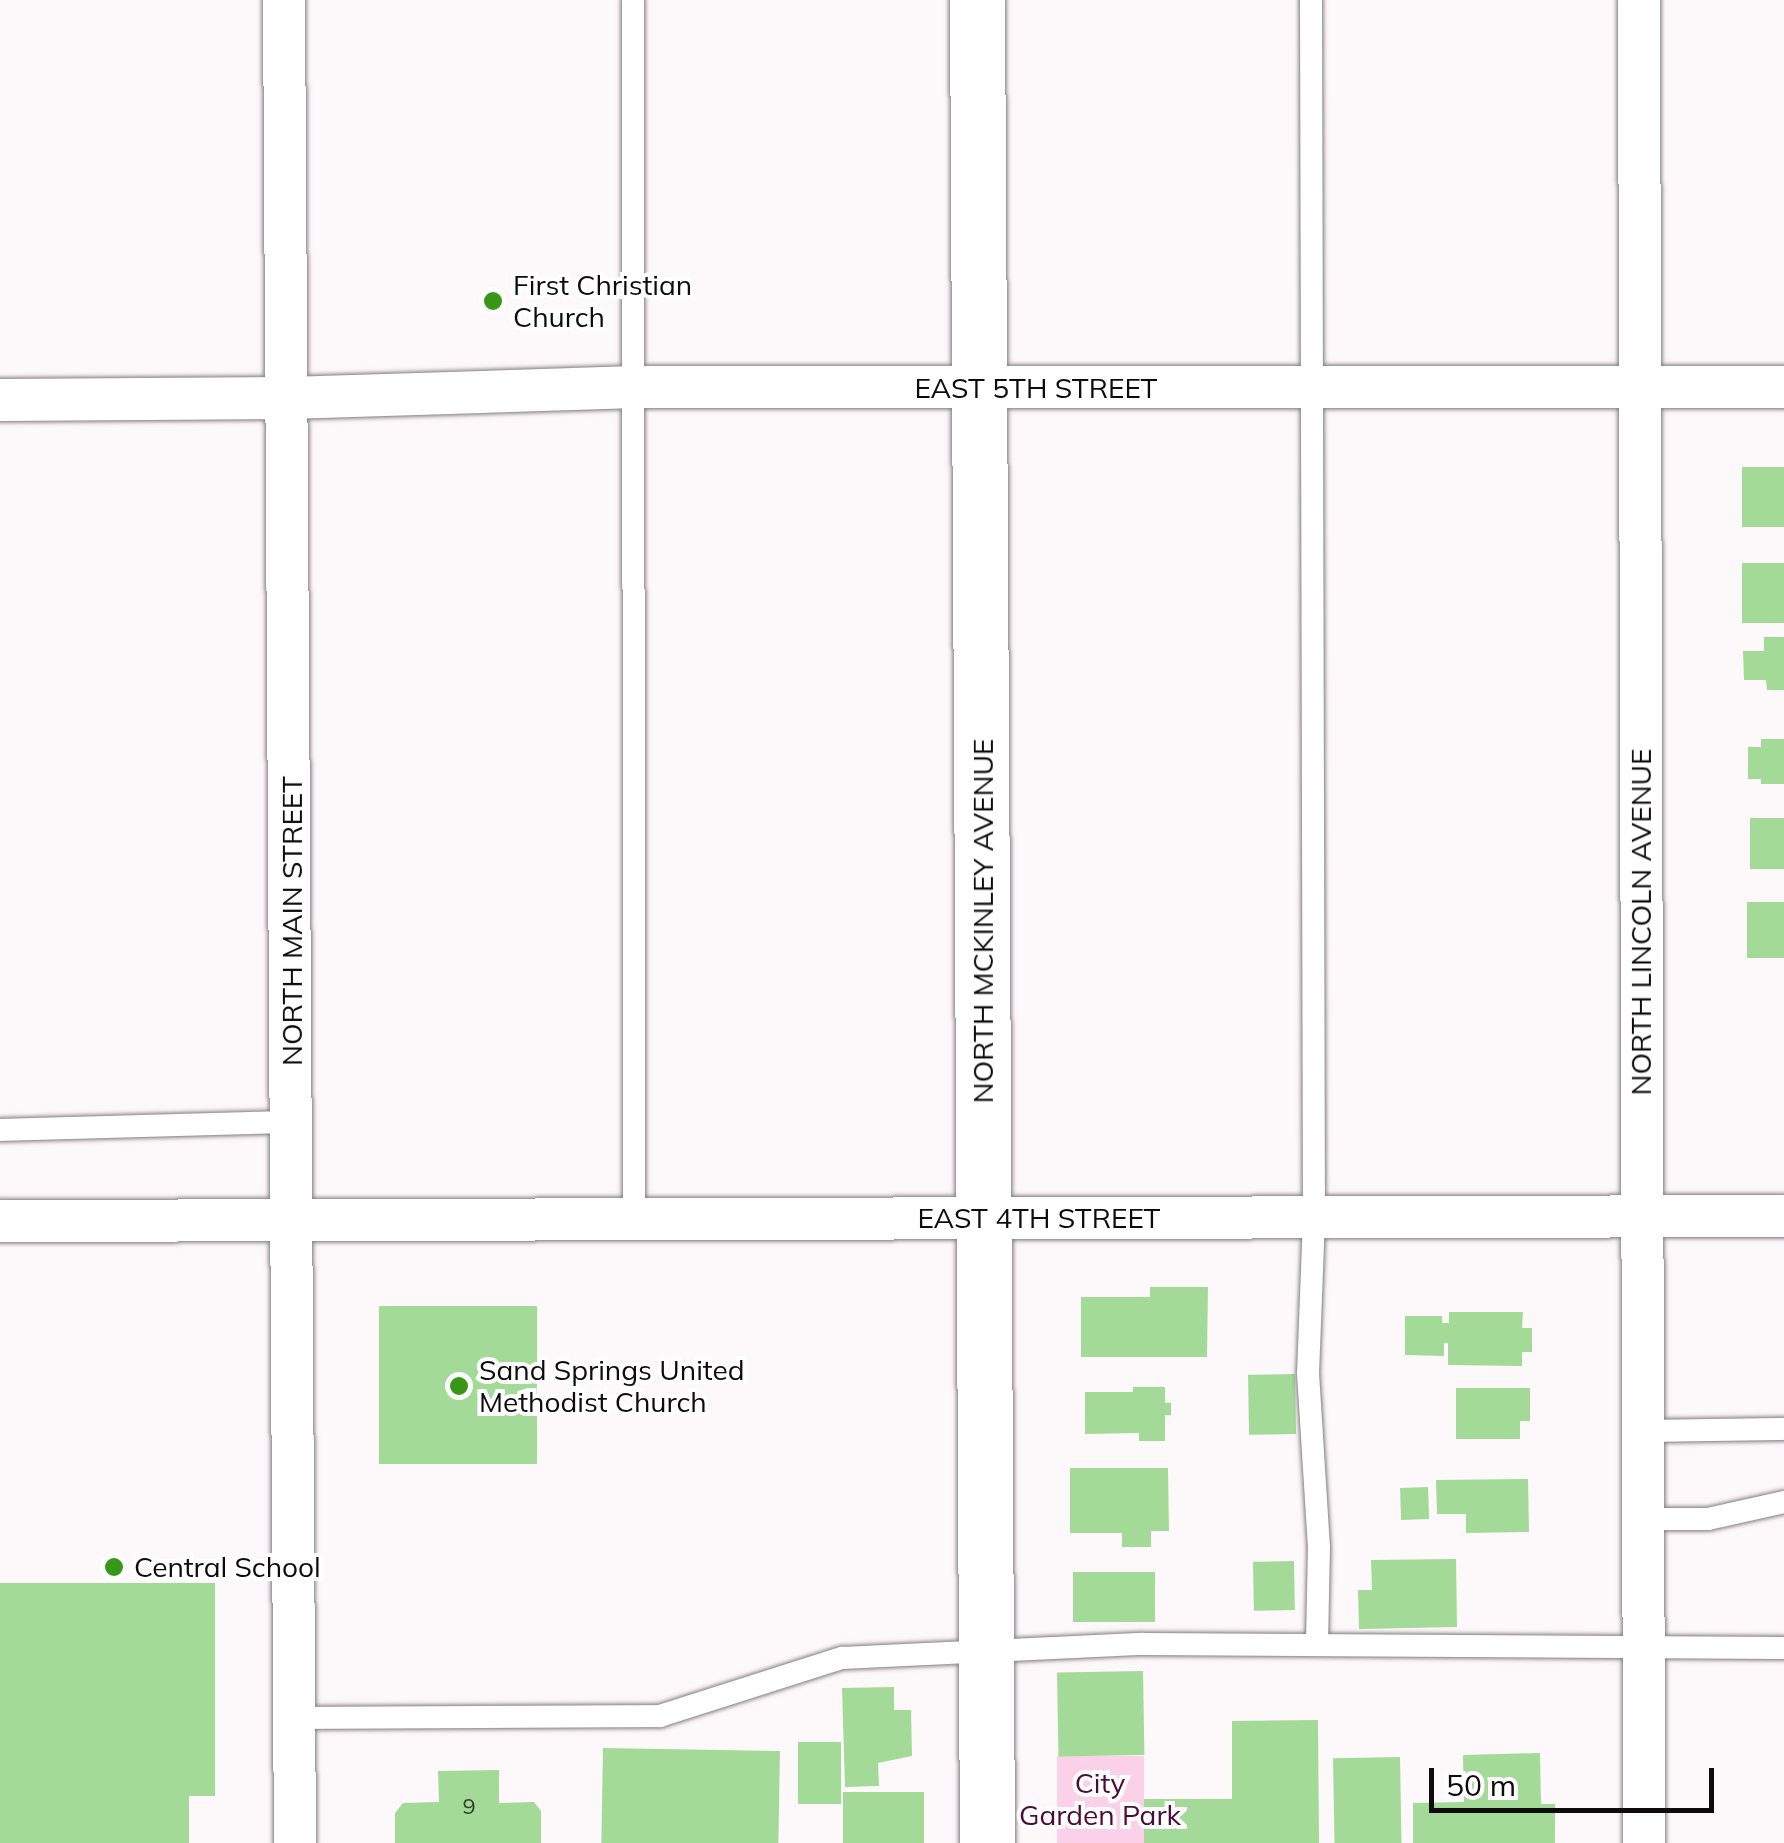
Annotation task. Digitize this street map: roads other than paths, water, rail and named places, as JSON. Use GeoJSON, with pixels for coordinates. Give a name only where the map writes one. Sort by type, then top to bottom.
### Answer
{"type":"FeatureCollection","features":[{"type":"Feature","properties":{"kind":"main road","name":"NORTH MCKINLEY AVENUE"},"geometry":{"type":"LineString","coordinates":[[977,0],[987,1843]]}},
{"type":"Feature","properties":{"kind":"street","name":"NORTH MAIN STREET"},"geometry":{"type":"LineString","coordinates":[[284,0],[294,1122],[295,1843]]}},
{"type":"Feature","properties":{"kind":"street","name":"NORTH LINCOLN AVENUE"},"geometry":{"type":"LineString","coordinates":[[1639,0],[1640,1519],[1644,1843]]}},
{"type":"Feature","properties":{"kind":"street","name":"EAST 5TH STREET"},"geometry":{"type":"LineString","coordinates":[[0,400],[288,398],[635,388],[1784,387]]}},
{"type":"Feature","properties":{"kind":"street","name":"EAST 4TH STREET"},"geometry":{"type":"LineString","coordinates":[[0,1221],[1784,1216]]}},
{"type":"Feature","properties":{"kind":"lane"},"geometry":{"type":"LineString","coordinates":[[633,0],[634,1220]]}},
{"type":"Feature","properties":{"kind":"lane"},"geometry":{"type":"LineString","coordinates":[[1311,0],[1314,1218],[1308,1372],[1318,1546],[1316,1645]]}},
{"type":"Feature","properties":{"kind":"lane"},"geometry":{"type":"LineString","coordinates":[[0,1130],[294,1122]]}},
{"type":"Feature","properties":{"kind":"lane"},"geometry":{"type":"LineString","coordinates":[[1640,1430],[1784,1429]]}},
{"type":"Feature","properties":{"kind":"lane"},"geometry":{"type":"LineString","coordinates":[[1640,1519],[1708,1519],[1784,1502]]}},
{"type":"Feature","properties":{"kind":"lane"},"geometry":{"type":"LineString","coordinates":[[297,1718],[660,1716],[842,1658],[1143,1644],[1784,1648]]}},
{"type":"Feature","properties":{"kind":"place","name":"First Christian Church"},"geometry":{"type":"Point","coordinates":[493,301]}},
{"type":"Feature","properties":{"kind":"place","name":"Sand Springs United Methodist Church"},"geometry":{"type":"Point","coordinates":[459,1386]}},
{"type":"Feature","properties":{"kind":"place","name":"Central School"},"geometry":{"type":"Point","coordinates":[114,1567]}},
{"type":"Feature","properties":{"kind":"park label","name":"City Garden Park"},"geometry":{"type":"Point","coordinates":[1100,1799]}}]}
